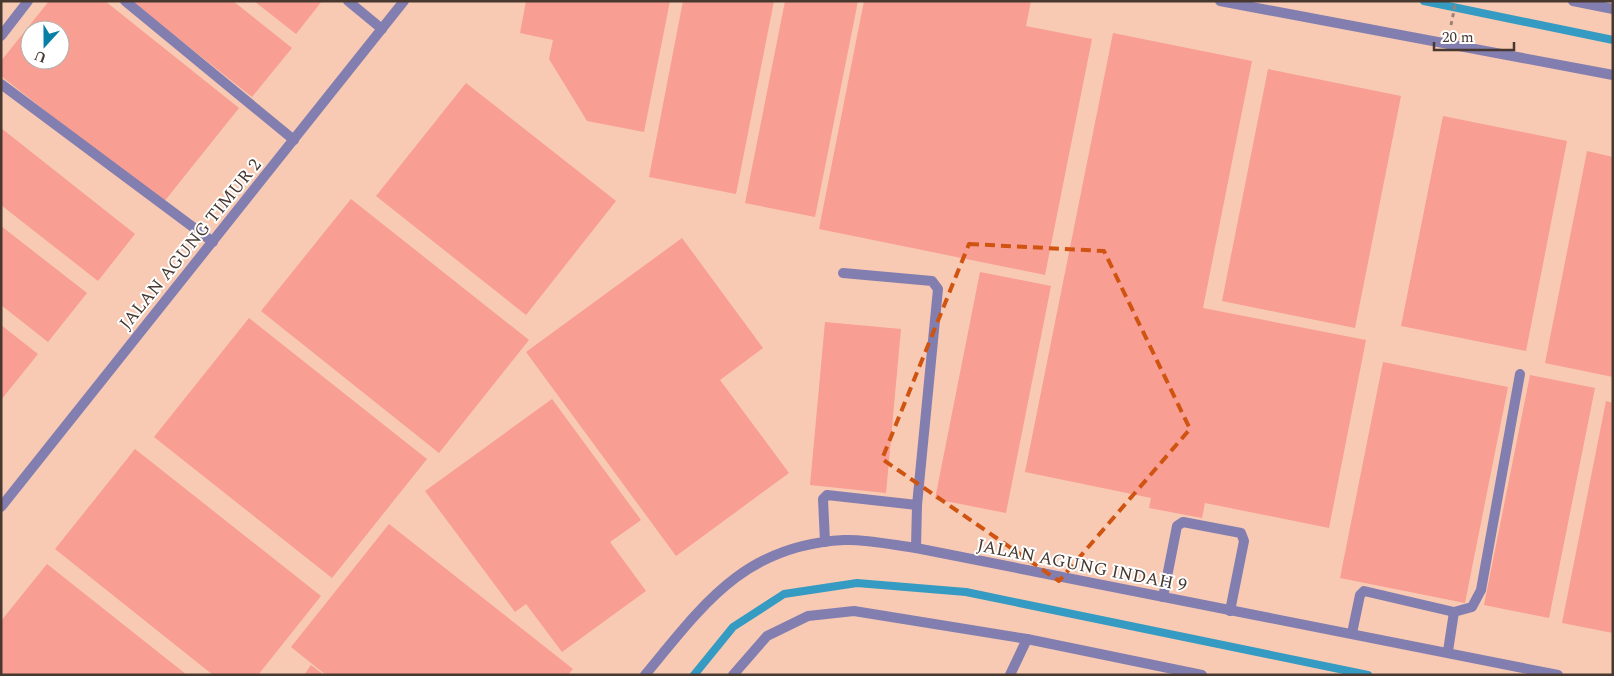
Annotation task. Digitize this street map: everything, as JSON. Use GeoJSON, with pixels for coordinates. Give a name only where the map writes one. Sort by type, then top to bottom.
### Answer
{"type":"FeatureCollection","features":[{"type":"Feature","properties":{"kind":"street"},"geometry":{"type":"LineString","coordinates":[[1,36],[28,1]]}},
{"type":"Feature","properties":{"kind":"street"},"geometry":{"type":"LineString","coordinates":[[125,1],[294,140]]}},
{"type":"Feature","properties":{"kind":"street"},"geometry":{"type":"LineString","coordinates":[[348,1],[382,29]]}},
{"type":"Feature","properties":{"kind":"street","name":"JALAN AGUNG TIMUR 2"},"geometry":{"type":"LineString","coordinates":[[1,507],[404,1]]}},
{"type":"Feature","properties":{"kind":"street"},"geometry":{"type":"LineString","coordinates":[[1220,1],[1613,75]]}},
{"type":"Feature","properties":{"kind":"street"},"geometry":{"type":"LineString","coordinates":[[1573,1],[1613,10]]}},
{"type":"Feature","properties":{"kind":"street"},"geometry":{"type":"LineString","coordinates":[[1,84],[213,242]]}},
{"type":"Feature","properties":{"kind":"street"},"geometry":{"type":"LineString","coordinates":[[843,273],[932,281],[938,289],[917,505],[916,548]]}},
{"type":"Feature","properties":{"kind":"street"},"geometry":{"type":"LineString","coordinates":[[1352,633],[1360,595],[1364,591],[1454,612],[1472,607],[1481,590],[1520,374]]}},
{"type":"Feature","properties":{"kind":"street"},"geometry":{"type":"LineString","coordinates":[[825,542],[823,499],[827,495],[917,505]]}},
{"type":"Feature","properties":{"kind":"street"},"geometry":{"type":"LineString","coordinates":[[1163,597],[1177,526],[1183,522],[1241,533],[1244,540],[1230,611]]}},
{"type":"Feature","properties":{"kind":"street","name":"JALAN AGUNG INDAH 9"},"geometry":{"type":"LineString","coordinates":[[645,675],[699,610],[737,575],[757,562],[786,551],[825,542],[846,540],[916,548],[1230,611],[1448,651],[1558,675]]}},
{"type":"Feature","properties":{"kind":"street"},"geometry":{"type":"LineString","coordinates":[[733,675],[767,636],[808,616],[854,611],[1027,639],[1202,675]]}},
{"type":"Feature","properties":{"kind":"street"},"geometry":{"type":"LineString","coordinates":[[1448,651],[1454,612]]}},
{"type":"Feature","properties":{"kind":"street"},"geometry":{"type":"LineString","coordinates":[[1010,675],[1027,639]]}},
{"type":"Feature","properties":{"kind":"path"},"geometry":{"type":"LineString","coordinates":[[1453,15],[1456,1]]}},
{"type":"Feature","properties":{"kind":"highlighted area"},"geometry":{"type":"Polygon","coordinates":[[[969,244],[1104,251],[1190,429],[1059,581],[882,459],[969,244]]]}},
{"type":"Feature","properties":{"kind":"shaded area"},"geometry":{"type":"Polygon","coordinates":[[[1,1],[1613,1],[1613,675],[1,675],[1,1]]]}},
{"type":"Feature","properties":{"kind":"building"},"geometry":{"type":"Polygon","coordinates":[[[49,1],[105,1],[239,108],[163,203],[1,76],[1,61],[20,37],[20,70],[70,70],[70,20],[34,20],[49,1]]]}},
{"type":"Feature","properties":{"kind":"building"},"geometry":{"type":"Polygon","coordinates":[[[131,1],[233,1],[292,48],[252,97],[131,1]]]}},
{"type":"Feature","properties":{"kind":"building"},"geometry":{"type":"Polygon","coordinates":[[[254,1],[322,1],[296,34],[254,1]]]}},
{"type":"Feature","properties":{"kind":"building"},"geometry":{"type":"Polygon","coordinates":[[[526,1],[670,1],[644,132],[587,121],[549,59],[553,40],[520,33],[526,1]]]}},
{"type":"Feature","properties":{"kind":"building"},"geometry":{"type":"Polygon","coordinates":[[[683,1],[774,1],[736,194],[649,177],[683,1]]]}},
{"type":"Feature","properties":{"kind":"building"},"geometry":{"type":"Polygon","coordinates":[[[785,1],[858,1],[815,217],[745,203],[785,1]]]}},
{"type":"Feature","properties":{"kind":"building"},"geometry":{"type":"Polygon","coordinates":[[[864,1],[1031,1],[1026,26],[1092,39],[1045,275],[819,229],[864,1]]]}},
{"type":"Feature","properties":{"kind":"building"},"geometry":{"type":"Polygon","coordinates":[[[1113,33],[1252,61],[1203,308],[1366,340],[1329,528],[1205,503],[1202,518],[1149,508],[1151,498],[1025,472],[1113,33]]]}},
{"type":"Feature","properties":{"kind":"building"},"geometry":{"type":"Polygon","coordinates":[[[1268,69],[1401,96],[1355,328],[1222,301],[1268,69]]]}},
{"type":"Feature","properties":{"kind":"building"},"geometry":{"type":"Polygon","coordinates":[[[466,83],[616,201],[526,315],[376,196],[466,83]]]}},
{"type":"Feature","properties":{"kind":"building"},"geometry":{"type":"Polygon","coordinates":[[[1443,116],[1567,141],[1526,351],[1401,326],[1443,116]]]}},
{"type":"Feature","properties":{"kind":"building"},"geometry":{"type":"Polygon","coordinates":[[[1,128],[135,234],[98,281],[1,205],[1,128]]]}},
{"type":"Feature","properties":{"kind":"building"},"geometry":{"type":"Polygon","coordinates":[[[1587,151],[1613,157],[1613,377],[1545,363],[1587,151]]]}},
{"type":"Feature","properties":{"kind":"building"},"geometry":{"type":"Polygon","coordinates":[[[351,199],[529,340],[439,453],[261,311],[351,199]]]}},
{"type":"Feature","properties":{"kind":"building"},"geometry":{"type":"Polygon","coordinates":[[[1,226],[87,293],[48,342],[1,305],[1,226]]]}},
{"type":"Feature","properties":{"kind":"building"},"geometry":{"type":"Polygon","coordinates":[[[682,238],[763,348],[720,380],[789,473],[676,556],[526,352],[682,238]]]}},
{"type":"Feature","properties":{"kind":"building"},"geometry":{"type":"Polygon","coordinates":[[[980,272],[1051,286],[1006,513],[935,499],[980,272]]]}},
{"type":"Feature","properties":{"kind":"building"},"geometry":{"type":"Polygon","coordinates":[[[249,318],[427,459],[332,578],[154,437],[249,318]]]}},
{"type":"Feature","properties":{"kind":"building"},"geometry":{"type":"Polygon","coordinates":[[[825,322],[901,329],[886,493],[810,485],[825,322]]]}},
{"type":"Feature","properties":{"kind":"building"},"geometry":{"type":"Polygon","coordinates":[[[1,325],[38,354],[1,400],[1,325]]]}},
{"type":"Feature","properties":{"kind":"building"},"geometry":{"type":"Polygon","coordinates":[[[1383,362],[1508,387],[1465,603],[1340,578],[1383,362]]]}},
{"type":"Feature","properties":{"kind":"building"},"geometry":{"type":"Polygon","coordinates":[[[1530,375],[1595,388],[1549,618],[1484,605],[1530,375]]]}},
{"type":"Feature","properties":{"kind":"building"},"geometry":{"type":"Polygon","coordinates":[[[552,399],[641,520],[610,542],[646,591],[562,652],[526,604],[515,612],[425,491],[552,399]]]}},
{"type":"Feature","properties":{"kind":"building"},"geometry":{"type":"Polygon","coordinates":[[[1606,401],[1613,403],[1613,633],[1562,623],[1606,401]]]}},
{"type":"Feature","properties":{"kind":"building"},"geometry":{"type":"Polygon","coordinates":[[[135,449],[321,596],[258,675],[213,675],[55,549],[135,449]]]}},
{"type":"Feature","properties":{"kind":"building"},"geometry":{"type":"Polygon","coordinates":[[[389,524],[573,669],[568,675],[326,675],[291,647],[389,524]]]}},
{"type":"Feature","properties":{"kind":"building"},"geometry":{"type":"Polygon","coordinates":[[[47,564],[187,675],[1,675],[1,621],[47,564]]]}},
{"type":"Feature","properties":{"kind":"building"},"geometry":{"type":"Polygon","coordinates":[[[311,665],[324,675],[304,675],[311,665]]]}},
{"type":"Feature","properties":{"kind":"waterway"},"geometry":{"type":"LineString","coordinates":[[1424,1],[1613,40]]}},
{"type":"Feature","properties":{"kind":"waterway"},"geometry":{"type":"LineString","coordinates":[[694,675],[733,627],[784,594],[857,583],[966,592],[1368,675]]}}]}
